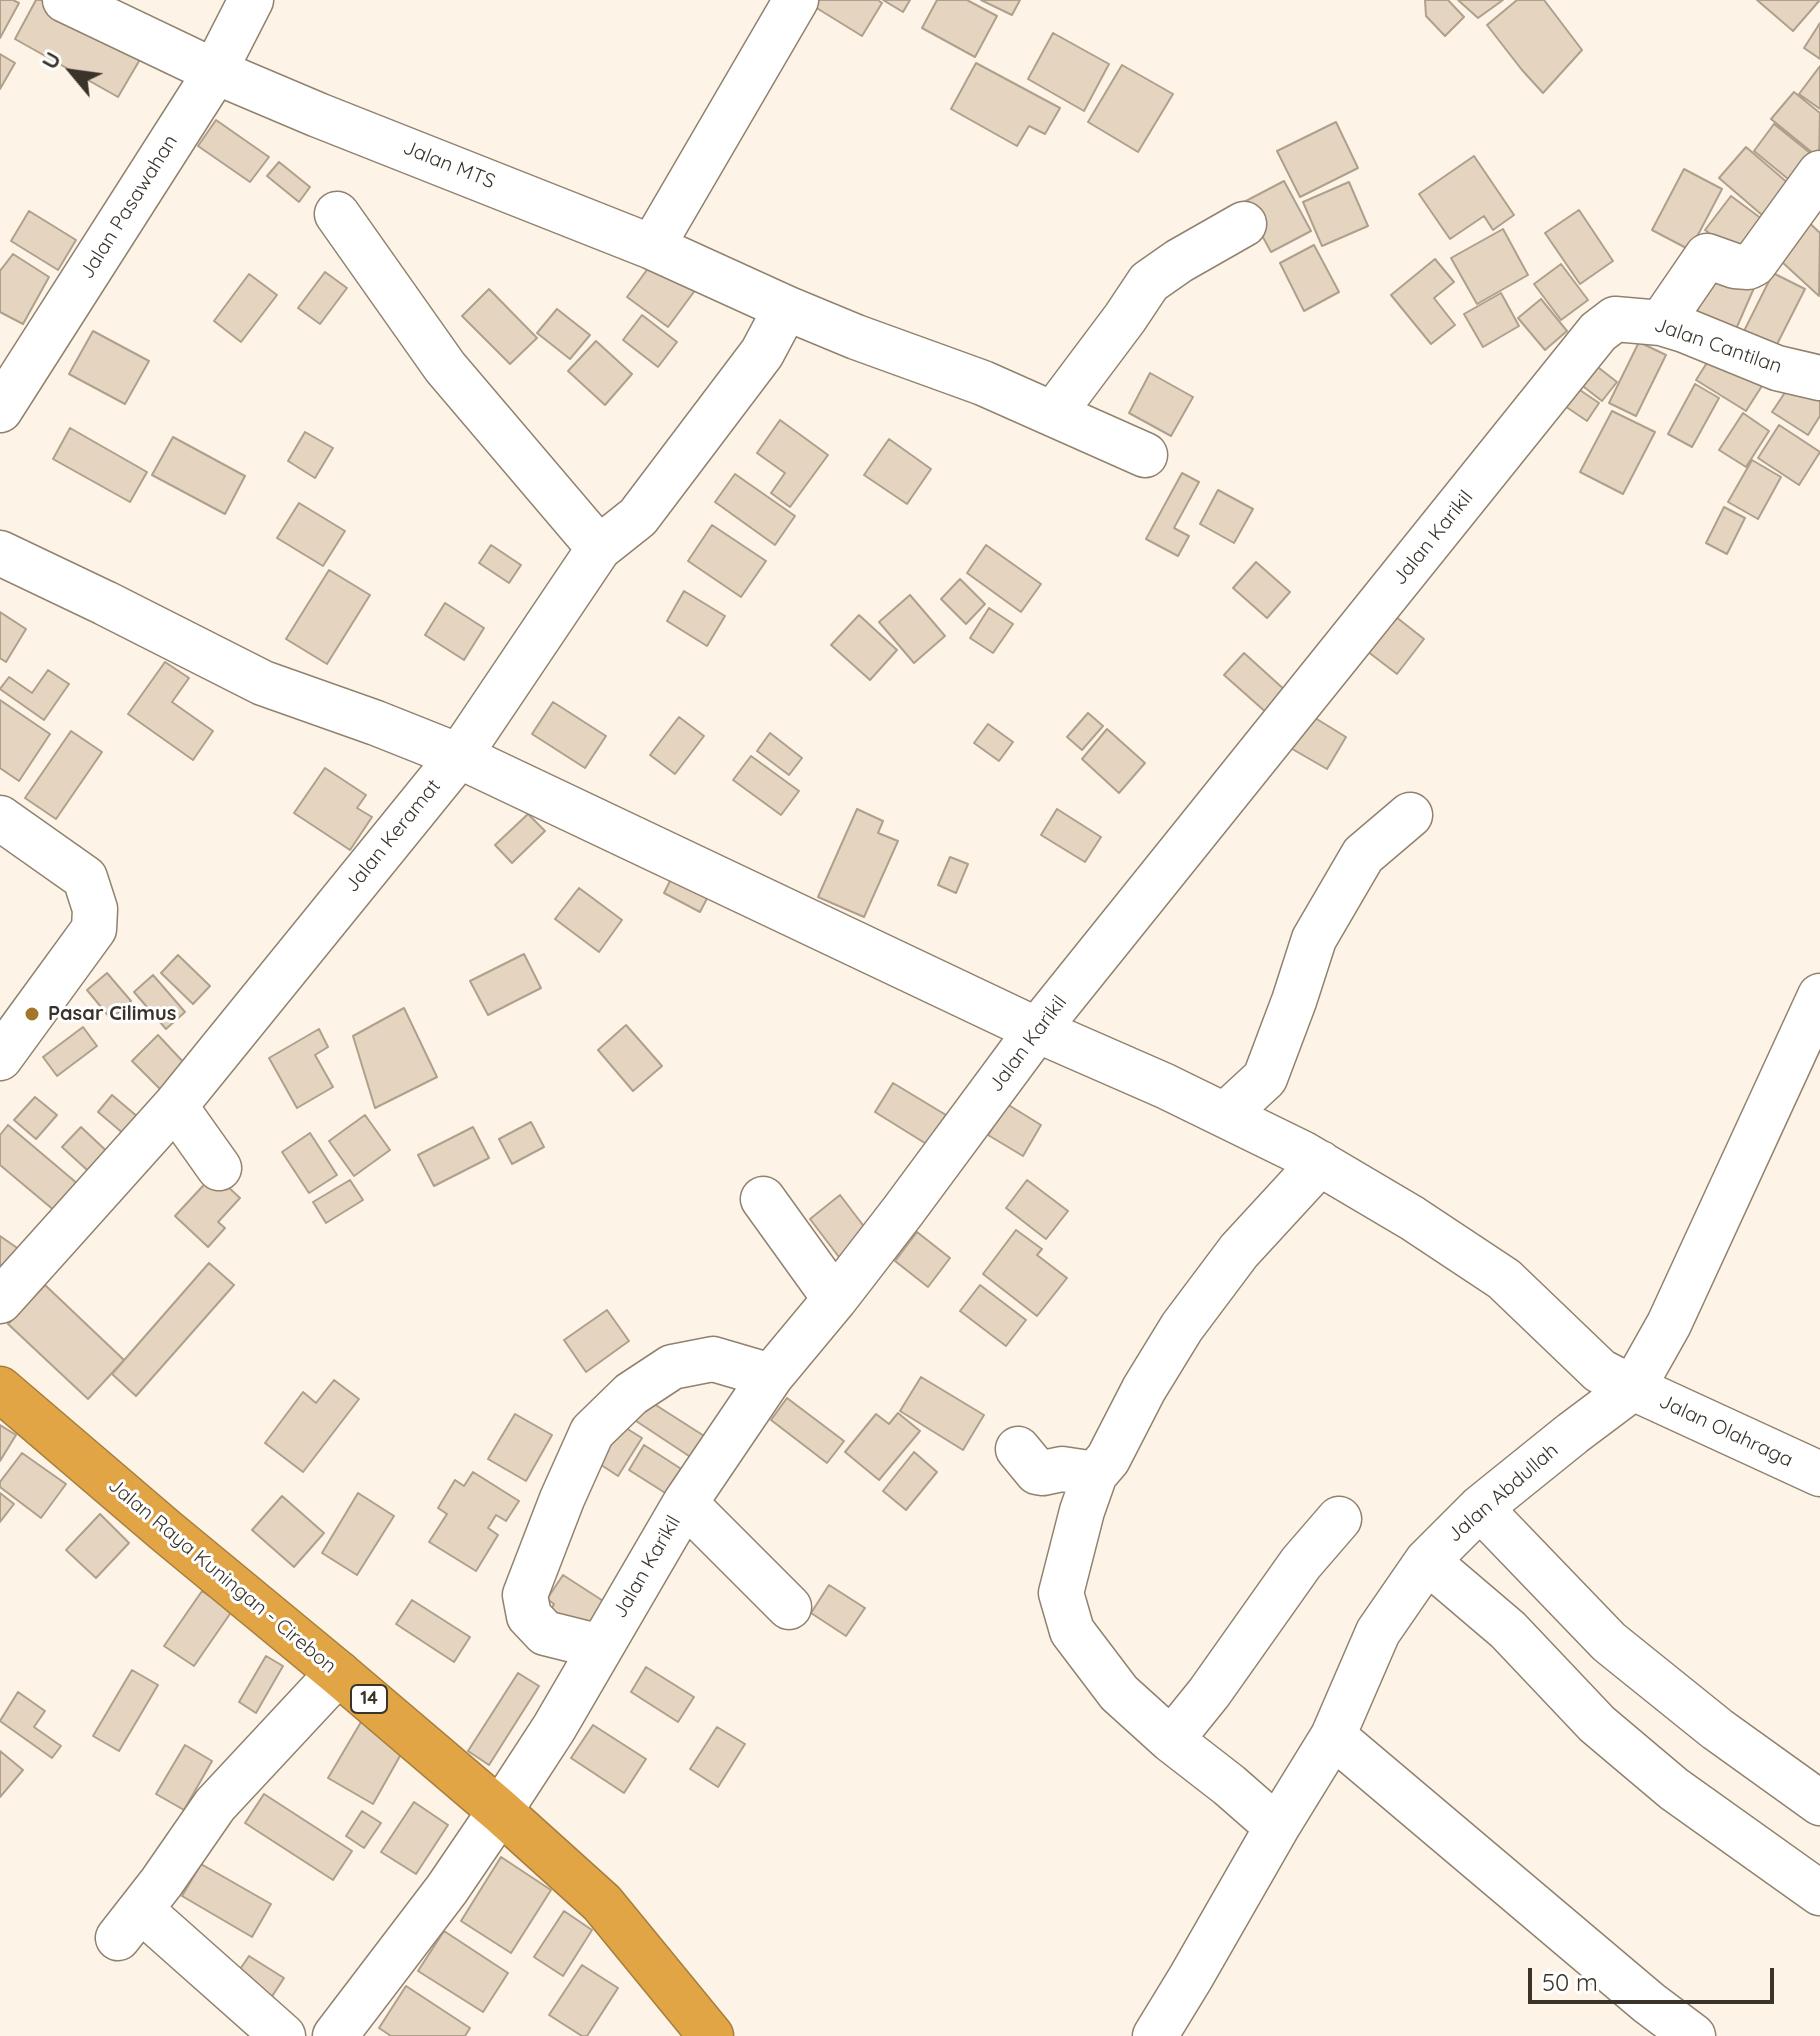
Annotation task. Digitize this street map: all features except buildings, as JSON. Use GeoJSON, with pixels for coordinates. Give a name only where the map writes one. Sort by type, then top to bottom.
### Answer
{"type":"FeatureCollection","features":[{"type":"Feature","properties":{"kind":"highway","name":"Jalan Raya Kuningan - Cirebon"},"geometry":{"type":"LineString","coordinates":[[0,1389],[500,1811],[602,1903],[711,2036]]}},
{"type":"Feature","properties":{"kind":"street","name":"Jalan MTS"},"geometry":{"type":"LineString","coordinates":[[65,0],[214,71],[318,115],[652,247],[856,337],[983,383],[1145,455]]}},
{"type":"Feature","properties":{"kind":"street","name":"Jalan Pasawahan"},"geometry":{"type":"LineString","coordinates":[[0,410],[214,71],[251,0]]}},
{"type":"Feature","properties":{"kind":"street"},"geometry":{"type":"LineString","coordinates":[[652,247],[796,0]]}},
{"type":"Feature","properties":{"kind":"street"},"geometry":{"type":"LineString","coordinates":[[1661,323],[1707,256],[1735,266],[1754,264],[1820,173]]}},
{"type":"Feature","properties":{"kind":"street"},"geometry":{"type":"LineString","coordinates":[[337,214],[445,367],[599,548]]}},
{"type":"Feature","properties":{"kind":"street"},"geometry":{"type":"LineString","coordinates":[[1053,414],[1149,282],[1244,224]]}},
{"type":"Feature","properties":{"kind":"street","name":"Jalan Keramat"},"geometry":{"type":"LineString","coordinates":[[0,1301],[175,1106],[459,756],[599,548],[638,517],[762,353],[786,308]]}},
{"type":"Feature","properties":{"kind":"street","name":"Jalan Cantilan"},"geometry":{"type":"LineString","coordinates":[[1615,319],[1661,323],[1777,368],[1820,378]]}},
{"type":"Feature","properties":{"kind":"street","name":"Jalan Karikil"},"geometry":{"type":"LineString","coordinates":[[335,2036],[447,1889],[500,1811],[554,1728],[685,1503],[771,1376],[903,1211],[1037,1030],[1598,332],[1615,319]]}},
{"type":"Feature","properties":{"kind":"street","name":"Jalan Olahraga"},"geometry":{"type":"LineString","coordinates":[[0,553],[263,683],[459,756],[1037,1030],[1165,1086],[1320,1163],[1412,1218],[1504,1279],[1600,1371],[1820,1474]]}},
{"type":"Feature","properties":{"kind":"street"},"geometry":{"type":"LineString","coordinates":[[1225,1115],[1265,1078],[1314,939],[1363,855],[1410,815]]}},
{"type":"Feature","properties":{"kind":"street"},"geometry":{"type":"LineString","coordinates":[[0,818],[85,878],[95,909],[94,929],[0,1058]]}},
{"type":"Feature","properties":{"kind":"street","name":"Jalan Abdullah"},"geometry":{"type":"LineString","coordinates":[[1155,2036],[1333,1736],[1378,1632],[1427,1561],[1480,1508],[1633,1388],[1669,1324],[1820,996]]}},
{"type":"Feature","properties":{"kind":"street"},"geometry":{"type":"LineString","coordinates":[[175,1106],[219,1168]]}},
{"type":"Feature","properties":{"kind":"street"},"geometry":{"type":"LineString","coordinates":[[1277,1827],[1119,1693],[1072,1631],[1061,1593],[1095,1474],[1108,1459],[1144,1389],[1182,1327],[1239,1251],[1320,1163]]}},
{"type":"Feature","properties":{"kind":"street"},"geometry":{"type":"LineString","coordinates":[[763,1199],[835,1299]]}},
{"type":"Feature","properties":{"kind":"street"},"geometry":{"type":"LineString","coordinates":[[601,1647],[545,1633],[529,1616],[525,1595],[592,1432],[631,1394],[672,1367],[713,1359],[771,1376]]}},
{"type":"Feature","properties":{"kind":"street"},"geometry":{"type":"LineString","coordinates":[[1018,1449],[1037,1472],[1062,1469],[1095,1474]]}},
{"type":"Feature","properties":{"kind":"street"},"geometry":{"type":"LineString","coordinates":[[685,1503],[789,1607]]}},
{"type":"Feature","properties":{"kind":"street"},"geometry":{"type":"LineString","coordinates":[[1480,1508],[1609,1642],[1717,1729],[1820,1803]]}},
{"type":"Feature","properties":{"kind":"street"},"geometry":{"type":"LineString","coordinates":[[1171,1740],[1209,1693],[1301,1563],[1339,1519]]}},
{"type":"Feature","properties":{"kind":"street"},"geometry":{"type":"LineString","coordinates":[[1427,1561],[1508,1630],[1597,1724],[1674,1789],[1820,1893]]}},
{"type":"Feature","properties":{"kind":"street"},"geometry":{"type":"LineString","coordinates":[[283,2036],[130,1924],[215,1805],[338,1673]]}},
{"type":"Feature","properties":{"kind":"street"},"geometry":{"type":"LineString","coordinates":[[1333,1736],[1649,2003],[1693,2036]]}},
{"type":"Feature","properties":{"kind":"place","name":"Pasar Cilimus"},"geometry":{"type":"Point","coordinates":[32,1014]}}]}
